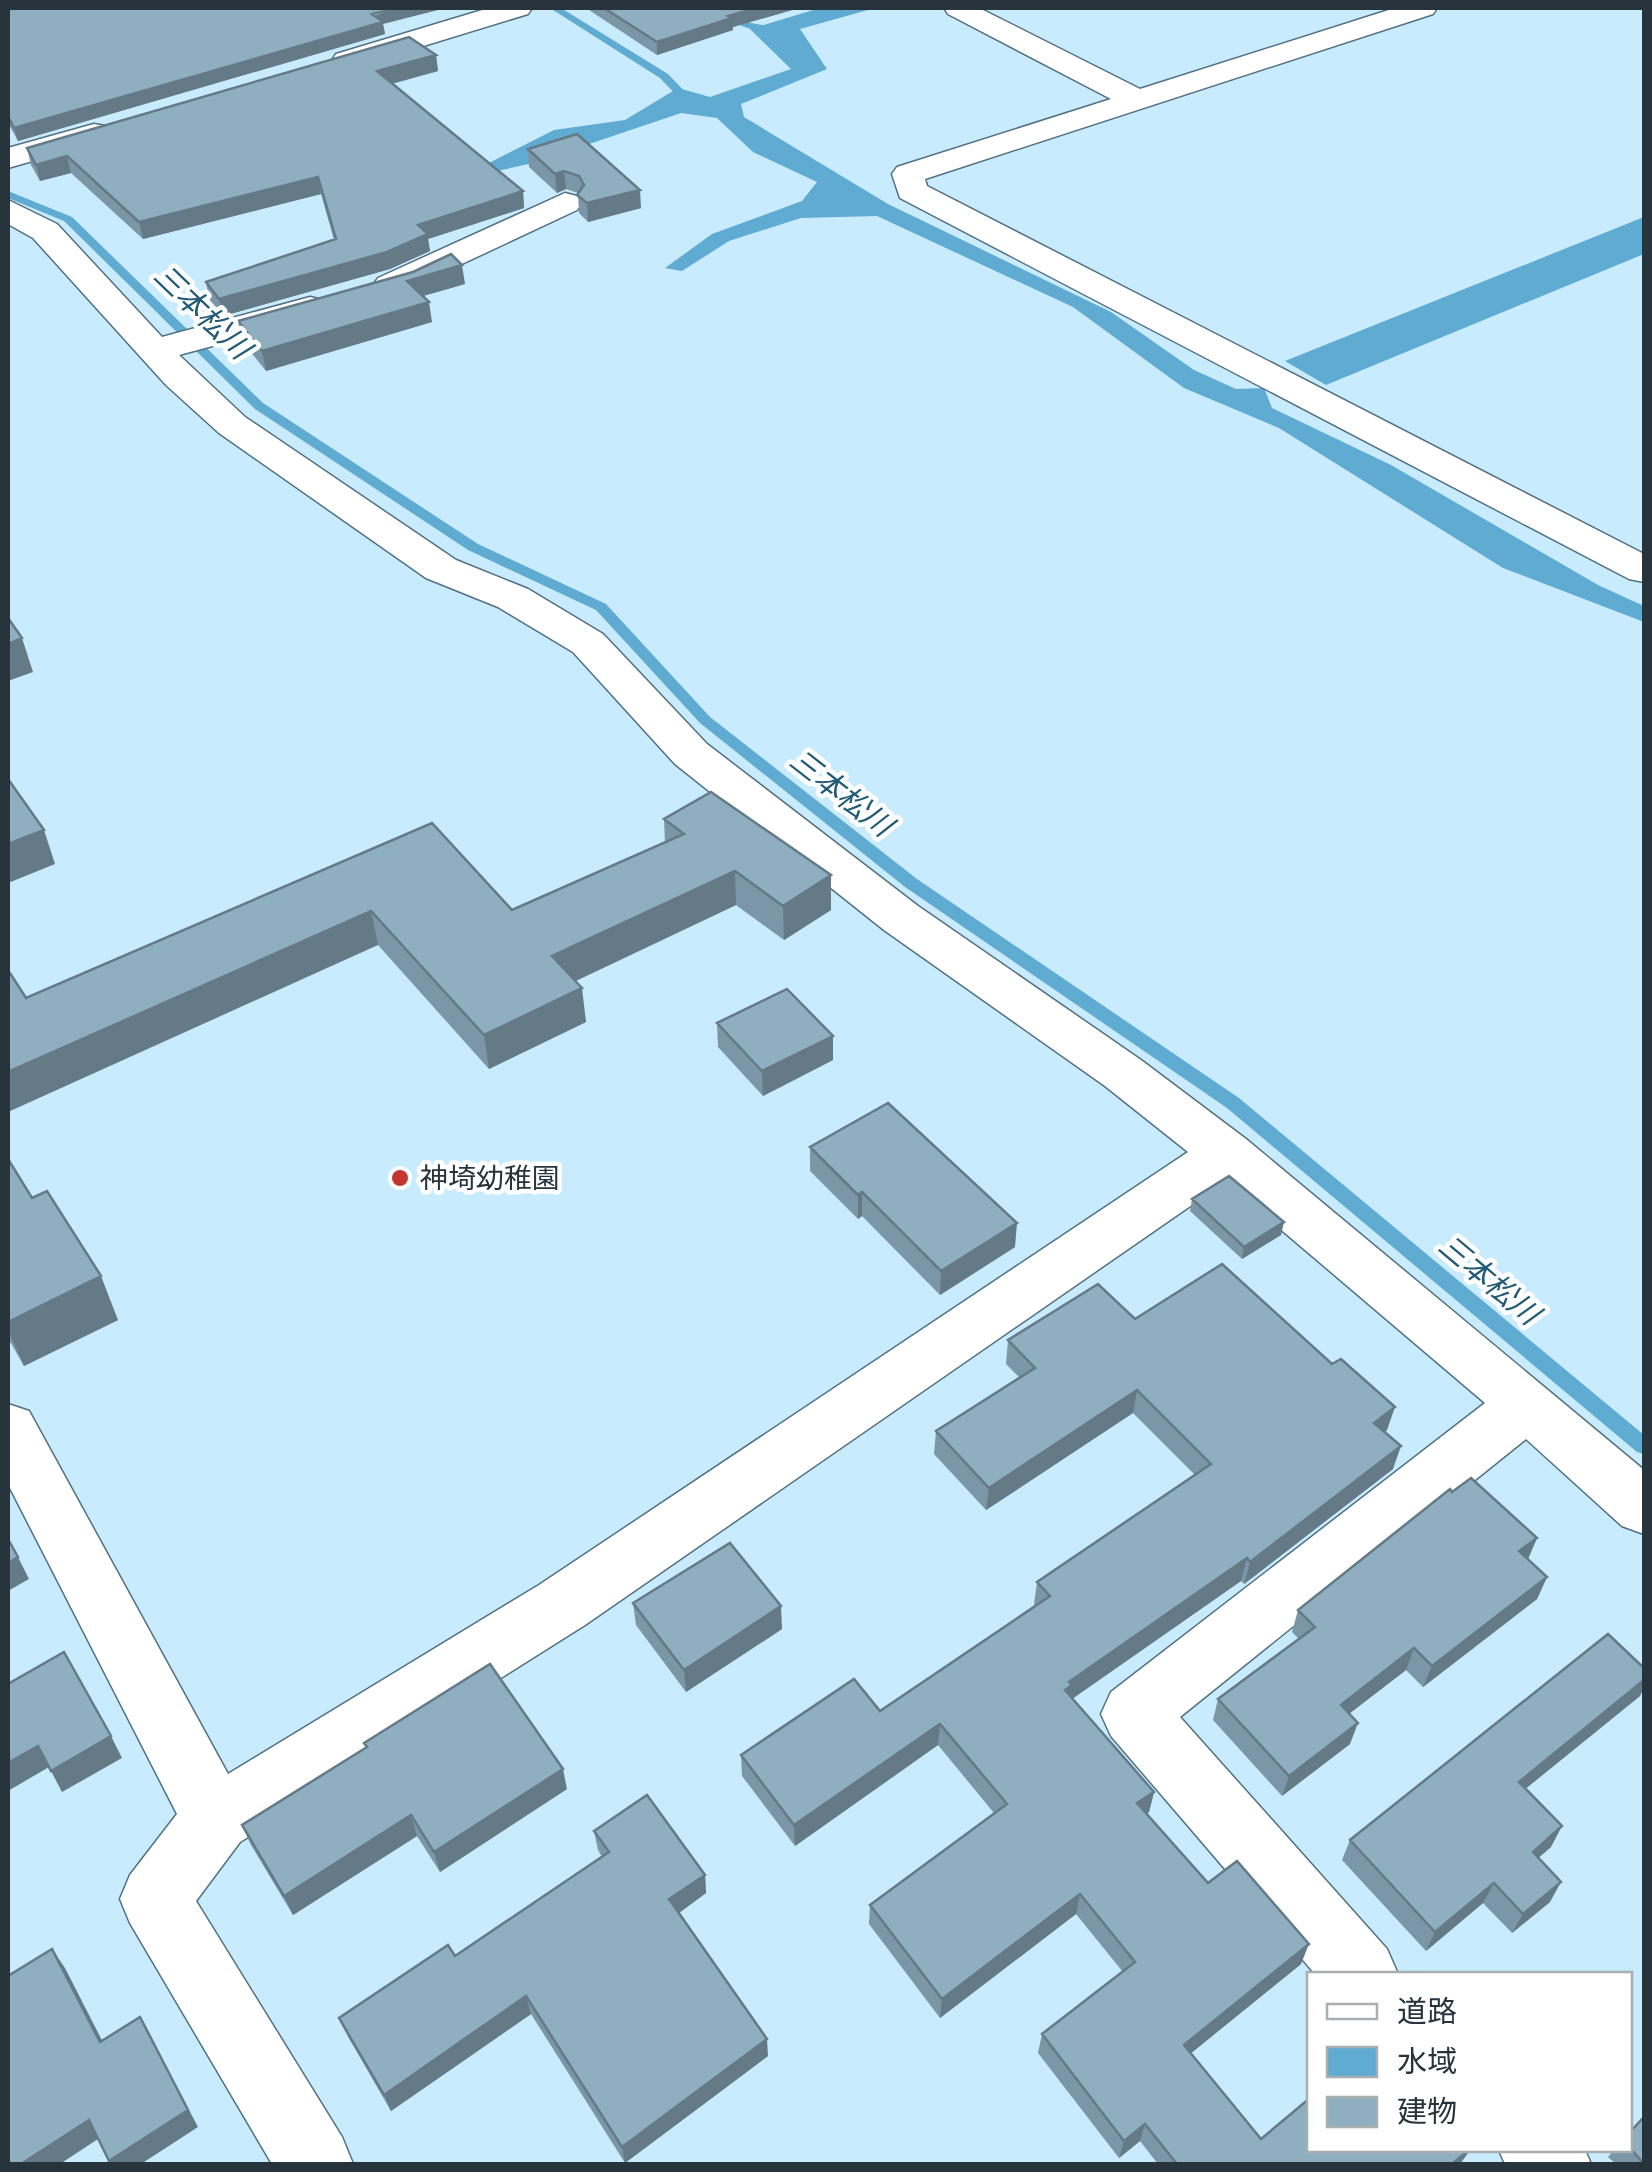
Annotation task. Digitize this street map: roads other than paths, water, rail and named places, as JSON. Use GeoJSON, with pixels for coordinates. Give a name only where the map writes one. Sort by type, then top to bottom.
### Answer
{"type":"FeatureCollection","features":[{"type":"Feature","properties":{"kind":"street"},"geometry":{"type":"LineString","coordinates":[[326,66],[518,8]]}},
{"type":"Feature","properties":{"kind":"street"},"geometry":{"type":"LineString","coordinates":[[958,8],[1137,100]]}},
{"type":"Feature","properties":{"kind":"street"},"geometry":{"type":"LineString","coordinates":[[1423,8],[908,174],[912,191],[1644,570]]}},
{"type":"Feature","properties":{"kind":"street"},"geometry":{"type":"LineString","coordinates":[[8,158],[120,126]]}},
{"type":"Feature","properties":{"kind":"street"},"geometry":{"type":"LineString","coordinates":[[158,350],[403,280],[565,203]]}},
{"type":"Feature","properties":{"kind":"street"},"geometry":{"type":"LineString","coordinates":[[8,210],[45,231],[179,377],[232,424],[441,569],[513,598],[588,643],[691,754],[900,918],[1123,1073],[1227,1153],[1644,1507]]}},
{"type":"Feature","properties":{"kind":"street"},"geometry":{"type":"LineString","coordinates":[[315,2164],[155,1899],[216,1819],[562,1604],[1227,1153]]}},
{"type":"Feature","properties":{"kind":"street"},"geometry":{"type":"LineString","coordinates":[[1360,1972],[1134,1714],[1527,1404]]}},
{"type":"Feature","properties":{"kind":"street"},"geometry":{"type":"LineString","coordinates":[[8,1429],[216,1819]]}},
{"type":"Feature","properties":{"kind":"water"},"geometry":{"type":"Polygon","coordinates":[[[820,8],[875,8],[800,29],[827,69],[741,104],[744,117],[888,204],[1111,312],[1194,370],[1236,389],[1264,388],[1272,408],[1391,465],[1598,585],[1644,606],[1644,622],[1503,568],[1279,428],[1184,388],[1073,307],[877,216],[801,218],[729,241],[682,271],[665,268],[712,234],[802,201],[817,182],[753,152],[717,118],[681,113],[533,163],[368,200],[483,166],[554,130],[625,120],[678,88],[710,97],[791,69],[750,29],[820,8]]]}},
{"type":"Feature","properties":{"kind":"water"},"geometry":{"type":"Polygon","coordinates":[[[1644,217],[1644,254],[1326,385],[1285,361],[1644,217]]]}},
{"type":"Feature","properties":{"kind":"waterway"},"geometry":{"type":"LineString","coordinates":[[555,8],[664,76],[686,99],[694,101]]}},
{"type":"Feature","properties":{"kind":"waterway"},"geometry":{"type":"LineString","coordinates":[[714,8],[749,26],[779,29]]}},
{"type":"Feature","properties":{"kind":"waterway","name":"三本松川"},"geometry":{"type":"LineString","coordinates":[[8,194],[68,219],[259,406],[473,547],[601,607],[705,720],[911,883],[1233,1103],[1644,1446]]}},
{"type":"Feature","properties":{"kind":"place","name":"神埼幼稚園"},"geometry":{"type":"Point","coordinates":[400,1178]}}]}
